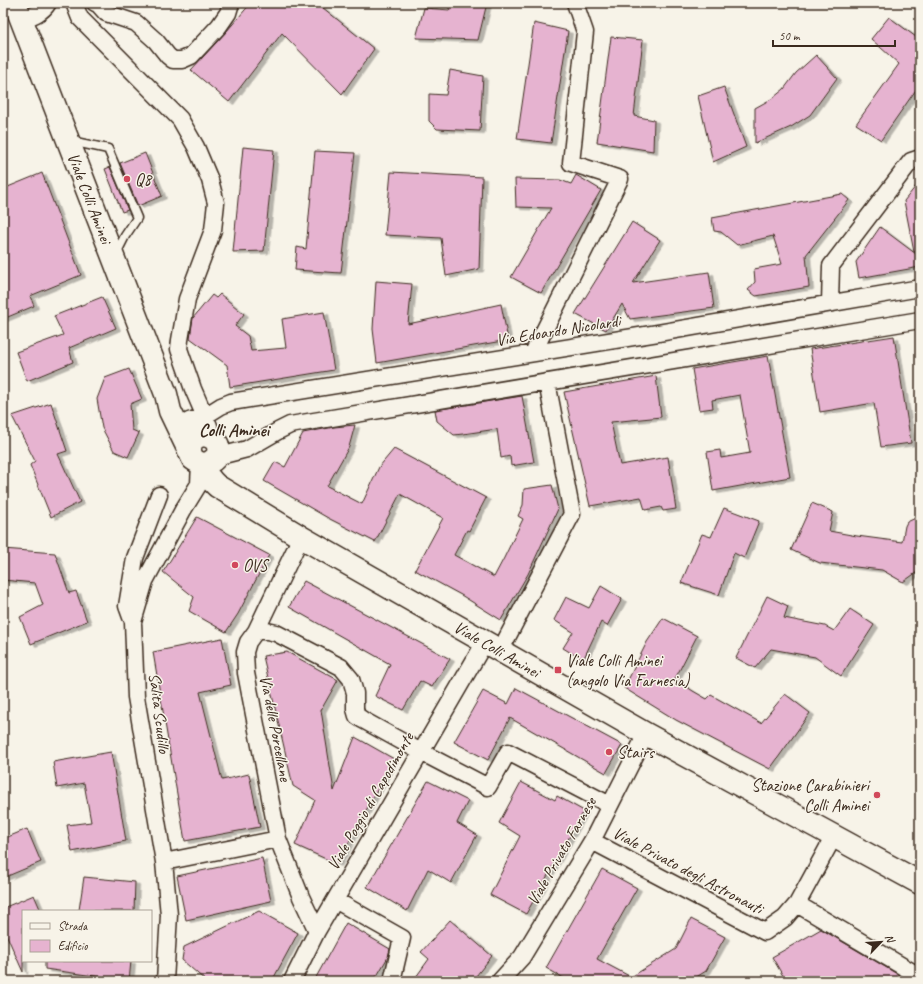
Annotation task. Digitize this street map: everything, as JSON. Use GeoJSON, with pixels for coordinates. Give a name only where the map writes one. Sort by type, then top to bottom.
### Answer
{"type":"FeatureCollection","features":[{"type":"Feature","properties":{"kind":"main road","name":"Viale Colli Aminei"},"geometry":{"type":"LineString","coordinates":[[18,11],[166,394],[170,411],[203,440]]}},
{"type":"Feature","properties":{"kind":"main road","name":"Viale Colli Aminei"},"geometry":{"type":"LineString","coordinates":[[166,394],[179,408],[203,440],[205,473],[212,482],[225,492],[646,734],[920,883]]}},
{"type":"Feature","properties":{"kind":"street"},"geometry":{"type":"LineString","coordinates":[[18,11],[35,15],[53,3],[72,3],[80,18],[180,119],[196,147],[210,180],[216,203],[213,230],[187,299],[180,340],[180,349],[193,389],[203,440],[247,448],[290,426],[920,320]]}},
{"type":"Feature","properties":{"kind":"street"},"geometry":{"type":"LineString","coordinates":[[97,3],[106,13],[136,23],[156,41],[173,60],[182,60],[191,56],[219,26],[228,13],[231,3]]}},
{"type":"Feature","properties":{"kind":"street"},"geometry":{"type":"LineString","coordinates":[[533,353],[620,179],[571,163],[585,32],[575,3]]}},
{"type":"Feature","properties":{"kind":"street"},"geometry":{"type":"LineString","coordinates":[[830,303],[831,266],[911,161],[920,158]]}},
{"type":"Feature","properties":{"kind":"street","name":"Via Edoardo Nicolardi"},"geometry":{"type":"LineString","coordinates":[[203,440],[221,406],[230,402],[920,288]]}},
{"type":"Feature","properties":{"kind":"street","name":"Viale Poggio di Capodimonte"},"geometry":{"type":"LineString","coordinates":[[292,981],[317,931],[421,752],[492,646],[572,514],[547,382]]}},
{"type":"Feature","properties":{"kind":"street","name":"Salita Scudillo"},"geometry":{"type":"LineString","coordinates":[[165,981],[169,915],[164,862],[136,697],[133,622],[145,581],[183,510],[199,484],[203,440]]}},
{"type":"Feature","properties":{"kind":"street"},"geometry":{"type":"LineString","coordinates":[[133,622],[127,606],[135,558],[159,495]]}},
{"type":"Feature","properties":{"kind":"street","name":"Via delle Porcellane"},"geometry":{"type":"LineString","coordinates":[[301,537],[256,631],[248,642],[245,652],[246,673],[278,839],[301,897],[317,931]]}},
{"type":"Feature","properties":{"kind":"street"},"geometry":{"type":"LineString","coordinates":[[256,631],[276,633],[341,667],[350,679],[355,692],[355,709],[357,716],[421,752],[488,786],[508,752],[610,805]]}},
{"type":"Feature","properties":{"kind":"street","name":"Viale Privato Farnese"},"geometry":{"type":"LineString","coordinates":[[500,981],[522,957],[592,841],[646,734]]}},
{"type":"Feature","properties":{"kind":"street","name":"Viale Privato degli Astronauti"},"geometry":{"type":"LineString","coordinates":[[592,841],[765,932],[785,918],[797,904],[834,836]]}},
{"type":"Feature","properties":{"kind":"street"},"geometry":{"type":"LineString","coordinates":[[164,862],[278,839]]}},
{"type":"Feature","properties":{"kind":"street"},"geometry":{"type":"LineString","coordinates":[[335,900],[402,938],[392,981]]}},
{"type":"Feature","properties":{"kind":"street"},"geometry":{"type":"LineString","coordinates":[[797,904],[919,976]]}},
{"type":"Feature","properties":{"kind":"lane"},"geometry":{"type":"LineString","coordinates":[[68,140],[108,149],[137,218],[125,236],[114,258]]}},
{"type":"Feature","properties":{"kind":"building"},"geometry":{"type":"Polygon","coordinates":[[[251,3],[317,3],[374,49],[342,94],[282,33],[229,102],[191,70],[251,3]]]}},
{"type":"Feature","properties":{"kind":"building"},"geometry":{"type":"Polygon","coordinates":[[[446,3],[487,3],[478,40],[416,38],[424,8],[450,10],[446,3]]]}},
{"type":"Feature","properties":{"kind":"building"},"geometry":{"type":"Polygon","coordinates":[[[889,17],[920,40],[920,84],[881,140],[856,124],[899,64],[871,39],[889,17]]]}},
{"type":"Feature","properties":{"kind":"building"},"geometry":{"type":"Polygon","coordinates":[[[534,23],[568,31],[551,143],[517,139],[534,23]]]}},
{"type":"Feature","properties":{"kind":"building"},"geometry":{"type":"Polygon","coordinates":[[[611,37],[643,40],[634,116],[654,120],[653,151],[597,142],[611,37]]]}},
{"type":"Feature","properties":{"kind":"building"},"geometry":{"type":"Polygon","coordinates":[[[816,55],[837,78],[810,115],[791,127],[755,143],[755,108],[773,98],[784,89],[796,73],[816,55]]]}},
{"type":"Feature","properties":{"kind":"building"},"geometry":{"type":"Polygon","coordinates":[[[450,70],[483,76],[480,131],[437,129],[429,121],[429,94],[446,95],[450,70]]]}},
{"type":"Feature","properties":{"kind":"building"},"geometry":{"type":"Polygon","coordinates":[[[724,87],[746,147],[713,162],[698,96],[724,87]]]}},
{"type":"Feature","properties":{"kind":"building"},"geometry":{"type":"Polygon","coordinates":[[[243,147],[274,150],[264,251],[233,252],[243,147]]]}},
{"type":"Feature","properties":{"kind":"building"},"geometry":{"type":"Polygon","coordinates":[[[315,151],[355,153],[341,273],[295,270],[297,247],[306,249],[315,151]]]}},
{"type":"Feature","properties":{"kind":"building"},"geometry":{"type":"Polygon","coordinates":[[[145,153],[162,196],[138,206],[120,163],[145,153]]]}},
{"type":"Feature","properties":{"kind":"building"},"geometry":{"type":"Polygon","coordinates":[[[110,167],[128,210],[122,212],[105,169],[110,167]]]}},
{"type":"Feature","properties":{"kind":"building"},"geometry":{"type":"Polygon","coordinates":[[[391,172],[482,177],[479,269],[446,276],[441,238],[385,235],[391,172]]]}},
{"type":"Feature","properties":{"kind":"building"},"geometry":{"type":"Polygon","coordinates":[[[42,173],[81,275],[30,296],[34,306],[3,319],[3,189],[42,173]]]}},
{"type":"Feature","properties":{"kind":"building"},"geometry":{"type":"Polygon","coordinates":[[[576,175],[601,190],[541,293],[511,277],[551,208],[516,207],[515,179],[560,180],[571,184],[576,175]]]}},
{"type":"Feature","properties":{"kind":"building"},"geometry":{"type":"Polygon","coordinates":[[[920,181],[920,251],[914,252],[904,201],[920,181]]]}},
{"type":"Feature","properties":{"kind":"building"},"geometry":{"type":"Polygon","coordinates":[[[842,194],[849,200],[806,255],[809,287],[756,296],[748,290],[755,282],[754,269],[782,264],[773,236],[737,245],[721,232],[714,231],[712,218],[842,194]]]}},
{"type":"Feature","properties":{"kind":"building"},"geometry":{"type":"Polygon","coordinates":[[[632,222],[660,240],[633,283],[709,272],[714,308],[630,319],[622,304],[606,330],[575,314],[632,222]]]}},
{"type":"Feature","properties":{"kind":"building"},"geometry":{"type":"Polygon","coordinates":[[[880,227],[920,257],[920,267],[859,278],[856,262],[880,227]]]}},
{"type":"Feature","properties":{"kind":"building"},"geometry":{"type":"Polygon","coordinates":[[[376,281],[412,284],[408,324],[501,304],[508,340],[377,363],[373,329],[376,281]]]}},
{"type":"Feature","properties":{"kind":"building"},"geometry":{"type":"Polygon","coordinates":[[[220,294],[244,314],[235,326],[248,336],[251,351],[286,348],[282,319],[324,312],[334,370],[230,387],[227,365],[190,338],[193,318],[212,295],[216,298],[220,294]]]}},
{"type":"Feature","properties":{"kind":"building"},"geometry":{"type":"Polygon","coordinates":[[[102,297],[116,328],[69,348],[73,362],[27,381],[16,352],[63,335],[54,316],[102,297]]]}},
{"type":"Feature","properties":{"kind":"building"},"geometry":{"type":"Polygon","coordinates":[[[894,336],[911,443],[881,447],[874,403],[820,412],[810,349],[894,336]]]}},
{"type":"Feature","properties":{"kind":"building"},"geometry":{"type":"Polygon","coordinates":[[[768,356],[790,477],[713,491],[707,452],[720,450],[721,458],[750,453],[740,395],[712,400],[713,408],[699,410],[692,369],[768,356]]]}},
{"type":"Feature","properties":{"kind":"building"},"geometry":{"type":"Polygon","coordinates":[[[129,369],[142,399],[130,404],[132,430],[139,433],[128,457],[114,451],[102,428],[97,399],[105,378],[129,369]]]}},
{"type":"Feature","properties":{"kind":"building"},"geometry":{"type":"Polygon","coordinates":[[[656,376],[661,417],[611,422],[620,465],[668,457],[676,509],[663,511],[661,507],[645,510],[641,497],[590,506],[564,392],[656,376]]]}},
{"type":"Feature","properties":{"kind":"building"},"geometry":{"type":"Polygon","coordinates":[[[522,396],[534,462],[511,466],[510,456],[501,458],[497,429],[454,435],[437,421],[435,410],[522,396]]]}},
{"type":"Feature","properties":{"kind":"building"},"geometry":{"type":"Polygon","coordinates":[[[51,403],[67,451],[58,454],[80,502],[51,517],[30,465],[35,461],[12,416],[51,403]]]}},
{"type":"Feature","properties":{"kind":"building"},"geometry":{"type":"Polygon","coordinates":[[[355,425],[349,447],[327,486],[362,504],[379,467],[394,449],[486,498],[469,531],[467,530],[454,555],[494,577],[523,519],[518,516],[523,505],[524,489],[552,485],[558,509],[528,574],[501,620],[461,595],[415,570],[443,518],[400,494],[375,542],[328,518],[264,481],[275,462],[285,467],[303,433],[334,427],[355,425]]]}},
{"type":"Feature","properties":{"kind":"building"},"geometry":{"type":"Polygon","coordinates":[[[812,503],[833,512],[829,531],[902,542],[907,522],[920,516],[920,570],[903,582],[882,570],[820,563],[791,550],[812,503]]]}},
{"type":"Feature","properties":{"kind":"building"},"geometry":{"type":"Polygon","coordinates":[[[724,508],[759,521],[744,558],[734,553],[719,595],[681,583],[702,534],[711,537],[724,508]]]}},
{"type":"Feature","properties":{"kind":"building"},"geometry":{"type":"Polygon","coordinates":[[[197,517],[269,555],[238,614],[226,632],[189,611],[194,597],[163,572],[197,517]]]}},
{"type":"Feature","properties":{"kind":"building"},"geometry":{"type":"Polygon","coordinates":[[[3,549],[55,553],[69,593],[76,591],[87,621],[31,644],[20,617],[43,605],[35,583],[3,580],[3,549]]]}},
{"type":"Feature","properties":{"kind":"building"},"geometry":{"type":"Polygon","coordinates":[[[304,581],[450,659],[432,687],[420,681],[403,710],[375,696],[390,664],[289,607],[304,581]]]}},
{"type":"Feature","properties":{"kind":"building"},"geometry":{"type":"Polygon","coordinates":[[[601,586],[622,599],[607,626],[601,622],[583,660],[563,648],[573,632],[554,620],[566,597],[589,608],[601,586]]]}},
{"type":"Feature","properties":{"kind":"building"},"geometry":{"type":"Polygon","coordinates":[[[767,596],[788,606],[784,618],[825,626],[834,631],[850,609],[874,625],[841,676],[815,657],[771,649],[755,668],[736,658],[767,596]]]}},
{"type":"Feature","properties":{"kind":"building"},"geometry":{"type":"Polygon","coordinates":[[[663,618],[697,636],[675,679],[693,691],[707,699],[711,695],[761,723],[785,694],[810,713],[770,769],[676,720],[624,688],[647,642],[663,618]]]}},
{"type":"Feature","properties":{"kind":"building"},"geometry":{"type":"Polygon","coordinates":[[[222,638],[231,685],[200,692],[222,780],[249,774],[260,827],[185,841],[153,652],[222,638]]]}},
{"type":"Feature","properties":{"kind":"building"},"geometry":{"type":"Polygon","coordinates":[[[287,652],[338,680],[321,710],[334,791],[355,737],[394,759],[337,864],[295,845],[315,800],[293,786],[263,656],[287,652]]]}},
{"type":"Feature","properties":{"kind":"building"},"geometry":{"type":"Polygon","coordinates":[[[516,688],[622,745],[606,773],[510,718],[488,760],[454,742],[483,691],[508,704],[516,688]]]}},
{"type":"Feature","properties":{"kind":"building"},"geometry":{"type":"Polygon","coordinates":[[[111,752],[126,841],[72,852],[67,825],[91,822],[84,783],[57,788],[53,762],[111,752]]]}},
{"type":"Feature","properties":{"kind":"building"},"geometry":{"type":"Polygon","coordinates":[[[428,781],[468,801],[457,823],[477,835],[451,883],[428,869],[407,911],[367,887],[428,781]]]}},
{"type":"Feature","properties":{"kind":"building"},"geometry":{"type":"Polygon","coordinates":[[[521,782],[555,800],[557,796],[584,811],[526,914],[490,895],[520,836],[499,823],[521,782]]]}},
{"type":"Feature","properties":{"kind":"building"},"geometry":{"type":"Polygon","coordinates":[[[27,829],[41,862],[3,878],[3,839],[27,829]]]}},
{"type":"Feature","properties":{"kind":"building"},"geometry":{"type":"Polygon","coordinates":[[[262,858],[271,901],[186,920],[177,876],[262,858]]]}},
{"type":"Feature","properties":{"kind":"building"},"geometry":{"type":"Polygon","coordinates":[[[602,869],[637,888],[597,959],[631,977],[676,949],[691,919],[725,937],[706,971],[690,981],[569,981],[546,968],[602,869]]]}},
{"type":"Feature","properties":{"kind":"building"},"geometry":{"type":"Polygon","coordinates":[[[84,877],[135,882],[134,910],[79,910],[84,877]]]}},
{"type":"Feature","properties":{"kind":"building"},"geometry":{"type":"Polygon","coordinates":[[[34,895],[41,910],[22,910],[23,972],[3,927],[3,908],[34,895]]]}},
{"type":"Feature","properties":{"kind":"building"},"geometry":{"type":"Polygon","coordinates":[[[259,911],[298,933],[272,981],[206,981],[182,960],[184,947],[259,911]]]}},
{"type":"Feature","properties":{"kind":"building"},"geometry":{"type":"Polygon","coordinates":[[[450,920],[492,956],[472,981],[413,981],[429,959],[421,952],[450,920]]]}},
{"type":"Feature","properties":{"kind":"building"},"geometry":{"type":"Polygon","coordinates":[[[346,923],[390,949],[388,957],[374,981],[314,981],[346,923]]]}},
{"type":"Feature","properties":{"kind":"building"},"geometry":{"type":"Polygon","coordinates":[[[821,929],[909,981],[786,981],[772,957],[821,929]]]}},
{"type":"Feature","properties":{"kind":"building"},"geometry":{"type":"Polygon","coordinates":[[[45,962],[131,962],[129,981],[45,969],[45,962]]]}},
{"type":"Feature","properties":{"kind":"place","name":"Q8"},"geometry":{"type":"Point","coordinates":[127,179]}},
{"type":"Feature","properties":{"kind":"place","name":"OVS"},"geometry":{"type":"Point","coordinates":[235,565]}},
{"type":"Feature","properties":{"kind":"place","name":"Viale Colli Aminei (angolo Via Farnesia)"},"geometry":{"type":"Point","coordinates":[558,670]}},
{"type":"Feature","properties":{"kind":"place","name":"Stairs"},"geometry":{"type":"Point","coordinates":[609,752]}},
{"type":"Feature","properties":{"kind":"place","name":"Stazione Carabinieri Colli Aminei"},"geometry":{"type":"Point","coordinates":[877,795]}},
{"type":"Feature","properties":{"kind":"district","name":"Colli Aminei"},"geometry":{"type":"Point","coordinates":[234,430]}}]}
